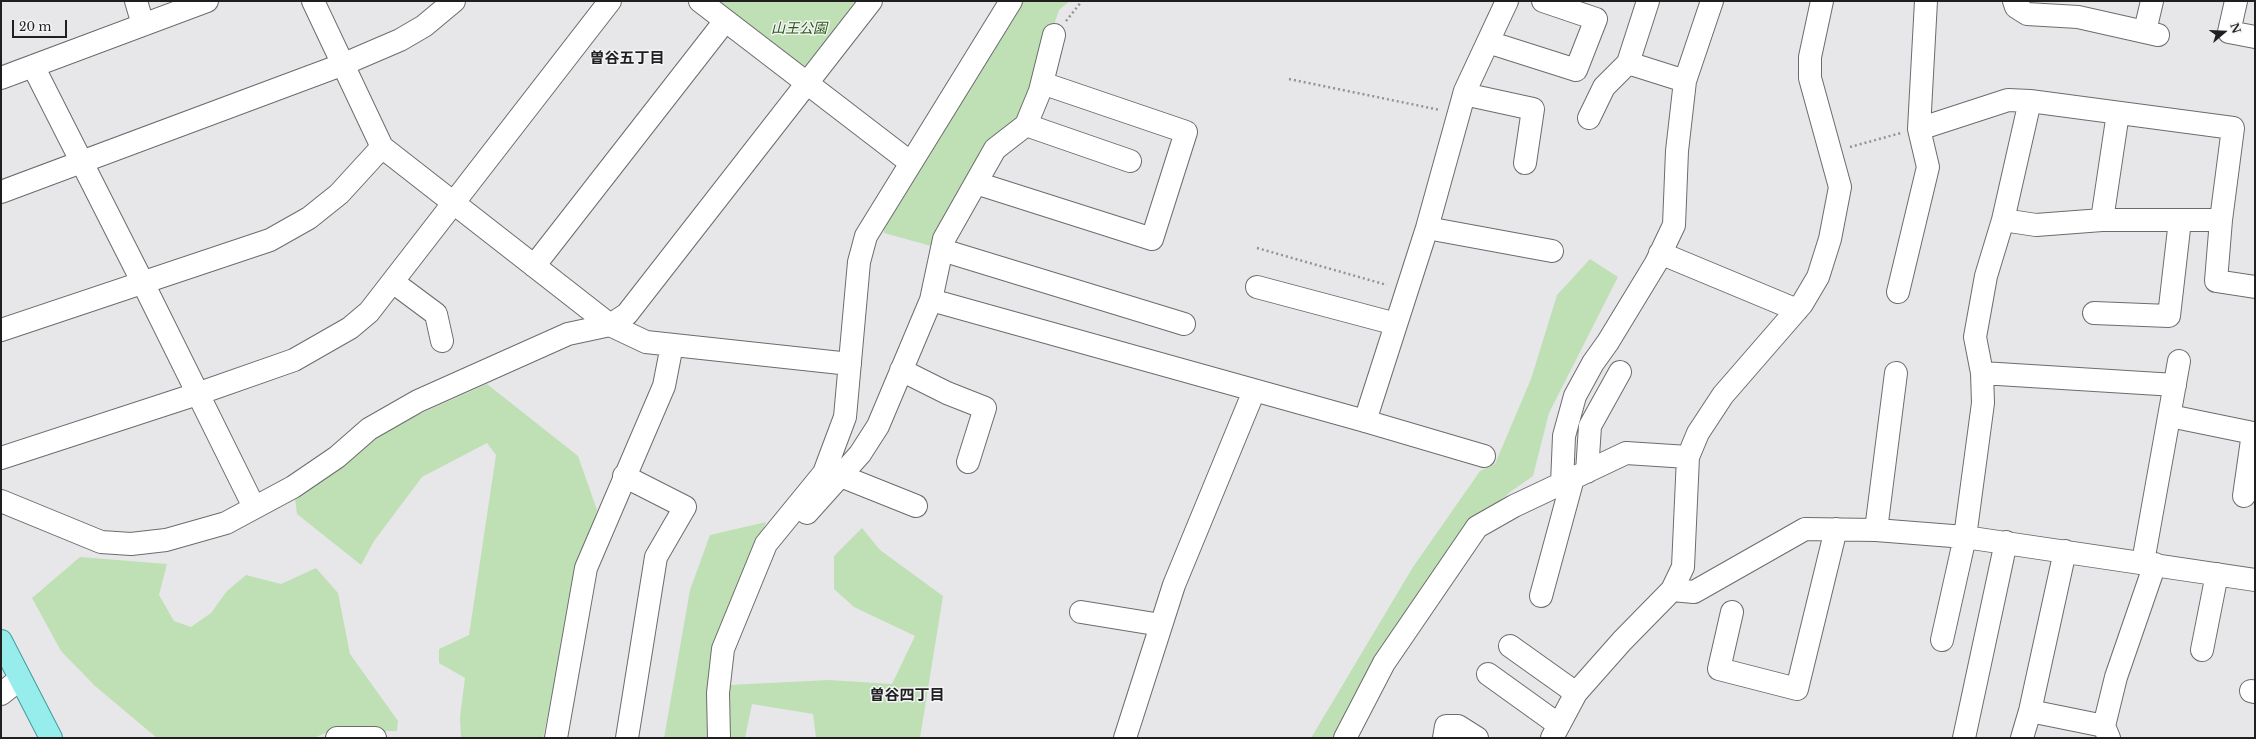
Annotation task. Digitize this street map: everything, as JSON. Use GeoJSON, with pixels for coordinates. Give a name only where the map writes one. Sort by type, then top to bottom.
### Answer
{"type":"FeatureCollection","features":[{"type":"Feature","properties":{"kind":"main road"},"geometry":{"type":"LineString","coordinates":[[1,640],[51,738]]}},
{"type":"Feature","properties":{"kind":"street"},"geometry":{"type":"LineString","coordinates":[[136,1],[143,25]]}},
{"type":"Feature","properties":{"kind":"street"},"geometry":{"type":"LineString","coordinates":[[1,78],[207,1]]}},
{"type":"Feature","properties":{"kind":"street"},"geometry":{"type":"LineString","coordinates":[[313,1],[382,147],[610,325],[646,342],[850,364]]}},
{"type":"Feature","properties":{"kind":"street"},"geometry":{"type":"LineString","coordinates":[[1,192],[344,64],[400,40],[424,26],[454,1]]}},
{"type":"Feature","properties":{"kind":"street"},"geometry":{"type":"LineString","coordinates":[[1,458],[197,394],[294,360],[336,336],[369,312],[610,1]]}},
{"type":"Feature","properties":{"kind":"street"},"geometry":{"type":"LineString","coordinates":[[700,1],[911,163]]}},
{"type":"Feature","properties":{"kind":"street"},"geometry":{"type":"LineString","coordinates":[[1,501],[101,542],[131,544],[166,540],[226,523],[293,487],[336,457],[369,429],[418,401],[568,334],[610,325],[627,314],[808,84],[871,1]]}},
{"type":"Feature","properties":{"kind":"street"},"geometry":{"type":"LineString","coordinates":[[719,738],[718,693],[723,649],[766,544],[824,473],[845,417],[858,262],[866,236],[1011,1]]}},
{"type":"Feature","properties":{"kind":"street"},"geometry":{"type":"LineString","coordinates":[[1365,421],[1427,228],[1461,104],[1507,1]]}},
{"type":"Feature","properties":{"kind":"street"},"geometry":{"type":"LineString","coordinates":[[1488,42],[1576,70],[1596,19],[1543,1]]}},
{"type":"Feature","properties":{"kind":"street"},"geometry":{"type":"LineString","coordinates":[[1589,118],[1604,87],[1628,63],[1648,1]]}},
{"type":"Feature","properties":{"kind":"street"},"geometry":{"type":"LineString","coordinates":[[1574,478],[1564,436],[1575,396],[1593,363],[1608,342],[1660,253],[1674,226],[1677,151],[1685,81],[1712,1]]}},
{"type":"Feature","properties":{"kind":"street"},"geometry":{"type":"LineString","coordinates":[[1488,674],[1556,731],[1576,693],[1622,641],[1672,590],[1684,567],[1688,457],[1698,433],[1723,395],[1797,310],[1818,277],[1836,215],[1840,186],[1810,78],[1810,57],[1822,1]]}},
{"type":"Feature","properties":{"kind":"street"},"geometry":{"type":"LineString","coordinates":[[1898,292],[1928,167],[1919,129],[1926,1]]}},
{"type":"Feature","properties":{"kind":"street"},"geometry":{"type":"LineString","coordinates":[[2014,1],[2016,8],[2027,14],[2078,17],[2151,33],[2152,1]]}},
{"type":"Feature","properties":{"kind":"street"},"geometry":{"type":"LineString","coordinates":[[2236,1],[2229,32],[2255,37]]}},
{"type":"Feature","properties":{"kind":"street"},"geometry":{"type":"LineString","coordinates":[[534,266],[726,21]]}},
{"type":"Feature","properties":{"kind":"street"},"geometry":{"type":"LineString","coordinates":[[766,544],[802,519],[860,454],[878,426],[931,300],[944,239],[995,149],[1026,124],[1042,83],[1054,35]]}},
{"type":"Feature","properties":{"kind":"street"},"geometry":{"type":"LineString","coordinates":[[1628,63],[1685,81]]}},
{"type":"Feature","properties":{"kind":"street"},"geometry":{"type":"LineString","coordinates":[[33,66],[144,282],[197,394],[254,507]]}},
{"type":"Feature","properties":{"kind":"street"},"geometry":{"type":"LineString","coordinates":[[976,183],[1152,239],[1186,132],[1042,83]]}},
{"type":"Feature","properties":{"kind":"street"},"geometry":{"type":"LineString","coordinates":[[1919,129],[2008,100],[2030,101],[2233,128],[2221,220],[2216,281],[2255,287]]}},
{"type":"Feature","properties":{"kind":"street"},"geometry":{"type":"LineString","coordinates":[[1942,640],[1965,537],[1983,403],[1982,373],[1975,337],[1986,276],[2003,220],[2030,101]]}},
{"type":"Feature","properties":{"kind":"street"},"geometry":{"type":"LineString","coordinates":[[1461,104],[1533,108],[1525,163]]}},
{"type":"Feature","properties":{"kind":"street"},"geometry":{"type":"LineString","coordinates":[[2102,220],[2118,112]]}},
{"type":"Feature","properties":{"kind":"street"},"geometry":{"type":"LineString","coordinates":[[1026,124],[1130,161]]}},
{"type":"Feature","properties":{"kind":"street"},"geometry":{"type":"LineString","coordinates":[[1,330],[270,240],[309,218],[339,194],[382,147]]}},
{"type":"Feature","properties":{"kind":"street"},"geometry":{"type":"LineString","coordinates":[[2003,220],[2036,225],[2102,220],[2221,220]]}},
{"type":"Feature","properties":{"kind":"street"},"geometry":{"type":"LineString","coordinates":[[2094,313],[2169,316],[2180,220]]}},
{"type":"Feature","properties":{"kind":"street"},"geometry":{"type":"LineString","coordinates":[[1427,228],[1552,251]]}},
{"type":"Feature","properties":{"kind":"street"},"geometry":{"type":"LineString","coordinates":[[942,250],[1184,324]]}},
{"type":"Feature","properties":{"kind":"street"},"geometry":{"type":"LineString","coordinates":[[1660,253],[1797,310]]}},
{"type":"Feature","properties":{"kind":"street"},"geometry":{"type":"LineString","coordinates":[[393,282],[436,314],[442,341]]}},
{"type":"Feature","properties":{"kind":"street"},"geometry":{"type":"LineString","coordinates":[[1257,286],[1396,324]]}},
{"type":"Feature","properties":{"kind":"street"},"geometry":{"type":"LineString","coordinates":[[931,300],[1365,421],[1484,456]]}},
{"type":"Feature","properties":{"kind":"street"},"geometry":{"type":"LineString","coordinates":[[556,738],[586,568],[624,476],[664,386],[672,345]]}},
{"type":"Feature","properties":{"kind":"street"},"geometry":{"type":"LineString","coordinates":[[2030,711],[2106,734],[2116,677],[2149,563],[2170,416],[2180,361]]}},
{"type":"Feature","properties":{"kind":"street"},"geometry":{"type":"LineString","coordinates":[[901,370],[947,394],[985,408],[968,462]]}},
{"type":"Feature","properties":{"kind":"street"},"geometry":{"type":"LineString","coordinates":[[1541,596],[1590,426],[1620,372]]}},
{"type":"Feature","properties":{"kind":"street"},"geometry":{"type":"LineString","coordinates":[[1876,530],[1896,373]]}},
{"type":"Feature","properties":{"kind":"street"},"geometry":{"type":"LineString","coordinates":[[1982,373],[2175,386]]}},
{"type":"Feature","properties":{"kind":"street"},"geometry":{"type":"LineString","coordinates":[[1125,738],[1174,585],[1254,391]]}},
{"type":"Feature","properties":{"kind":"street"},"geometry":{"type":"LineString","coordinates":[[2170,416],[2253,433],[2244,496]]}},
{"type":"Feature","properties":{"kind":"street"},"geometry":{"type":"LineString","coordinates":[[1345,738],[1384,663],[1477,527],[1514,506],[1626,454],[1688,457]]}},
{"type":"Feature","properties":{"kind":"street"},"geometry":{"type":"LineString","coordinates":[[624,476],[685,508],[656,557],[627,738]]}},
{"type":"Feature","properties":{"kind":"street"},"geometry":{"type":"LineString","coordinates":[[841,476],[916,506]]}},
{"type":"Feature","properties":{"kind":"street"},"geometry":{"type":"LineString","coordinates":[[1672,590],[1694,592],[1805,529],[1876,530],[1965,537],[2149,563],[2255,580]]}},
{"type":"Feature","properties":{"kind":"street"},"geometry":{"type":"LineString","coordinates":[[1732,612],[1719,669],[1797,689],[1836,529]]}},
{"type":"Feature","properties":{"kind":"street"},"geometry":{"type":"LineString","coordinates":[[1964,738],[2006,542]]}},
{"type":"Feature","properties":{"kind":"street"},"geometry":{"type":"LineString","coordinates":[[2022,738],[2030,711],[2065,551]]}},
{"type":"Feature","properties":{"kind":"street"},"geometry":{"type":"LineString","coordinates":[[2202,650],[2217,574]]}},
{"type":"Feature","properties":{"kind":"street"},"geometry":{"type":"LineString","coordinates":[[1081,612],[1161,625]]}},
{"type":"Feature","properties":{"kind":"street"},"geometry":{"type":"LineString","coordinates":[[1510,646],[1576,693]]}},
{"type":"Feature","properties":{"kind":"street"},"geometry":{"type":"LineString","coordinates":[[2,691],[20,679]]}},
{"type":"Feature","properties":{"kind":"street"},"geometry":{"type":"LineString","coordinates":[[1444,738],[1446,726],[1458,726],[1477,738]]}},
{"type":"Feature","properties":{"kind":"street"},"geometry":{"type":"LineString","coordinates":[[339,738],[375,738]]}},
{"type":"Feature","properties":{"kind":"path"},"geometry":{"type":"LineString","coordinates":[[1054,35],[1082,1]]}},
{"type":"Feature","properties":{"kind":"path"},"geometry":{"type":"LineString","coordinates":[[1289,79],[1461,104]]}},
{"type":"Feature","properties":{"kind":"path"},"geometry":{"type":"LineString","coordinates":[[1830,152],[1919,129]]}},
{"type":"Feature","properties":{"kind":"path"},"geometry":{"type":"LineString","coordinates":[[1256,248],[1407,290]]}},
{"type":"Feature","properties":{"kind":"green space","name":"山王公園"},"geometry":{"type":"Polygon","coordinates":[[[713,1],[856,1],[804,70],[713,1]]]}},
{"type":"Feature","properties":{"kind":"green space"},"geometry":{"type":"Polygon","coordinates":[[[1023,1],[1070,1],[1059,10],[1022,120],[985,151],[931,246],[884,233],[883,219],[1023,1]]]}},
{"type":"Feature","properties":{"kind":"green space"},"geometry":{"type":"Polygon","coordinates":[[[1590,259],[1618,277],[1549,413],[1533,476],[1510,492],[1464,533],[1336,738],[1311,738],[1413,567],[1480,471],[1495,464],[1531,379],[1557,295],[1590,259]]]}},
{"type":"Feature","properties":{"kind":"green space"},"geometry":{"type":"Polygon","coordinates":[[[487,384],[578,456],[597,510],[571,604],[543,738],[461,738],[460,717],[465,678],[439,663],[439,649],[469,635],[496,455],[487,443],[422,477],[374,541],[361,565],[297,514],[295,499],[386,429],[487,384]]]}},
{"type":"Feature","properties":{"kind":"green space"},"geometry":{"type":"Polygon","coordinates":[[[766,522],[727,625],[709,686],[829,680],[892,684],[915,636],[854,607],[834,589],[834,556],[862,528],[880,550],[943,596],[920,738],[816,738],[813,714],[752,704],[745,738],[664,738],[690,590],[710,535],[766,522]]]}},
{"type":"Feature","properties":{"kind":"green space"},"geometry":{"type":"Polygon","coordinates":[[[80,557],[167,564],[159,595],[174,621],[191,627],[211,613],[227,591],[246,575],[281,584],[316,568],[338,593],[350,654],[398,721],[397,731],[331,731],[313,738],[157,738],[95,686],[61,651],[32,598],[80,557]]]}},
{"type":"Feature","properties":{"kind":"district","name":"曽谷五丁目"},"geometry":{"type":"Point","coordinates":[627,59]}},
{"type":"Feature","properties":{"kind":"district","name":"曽谷四丁目"},"geometry":{"type":"Point","coordinates":[907,696]}}]}
